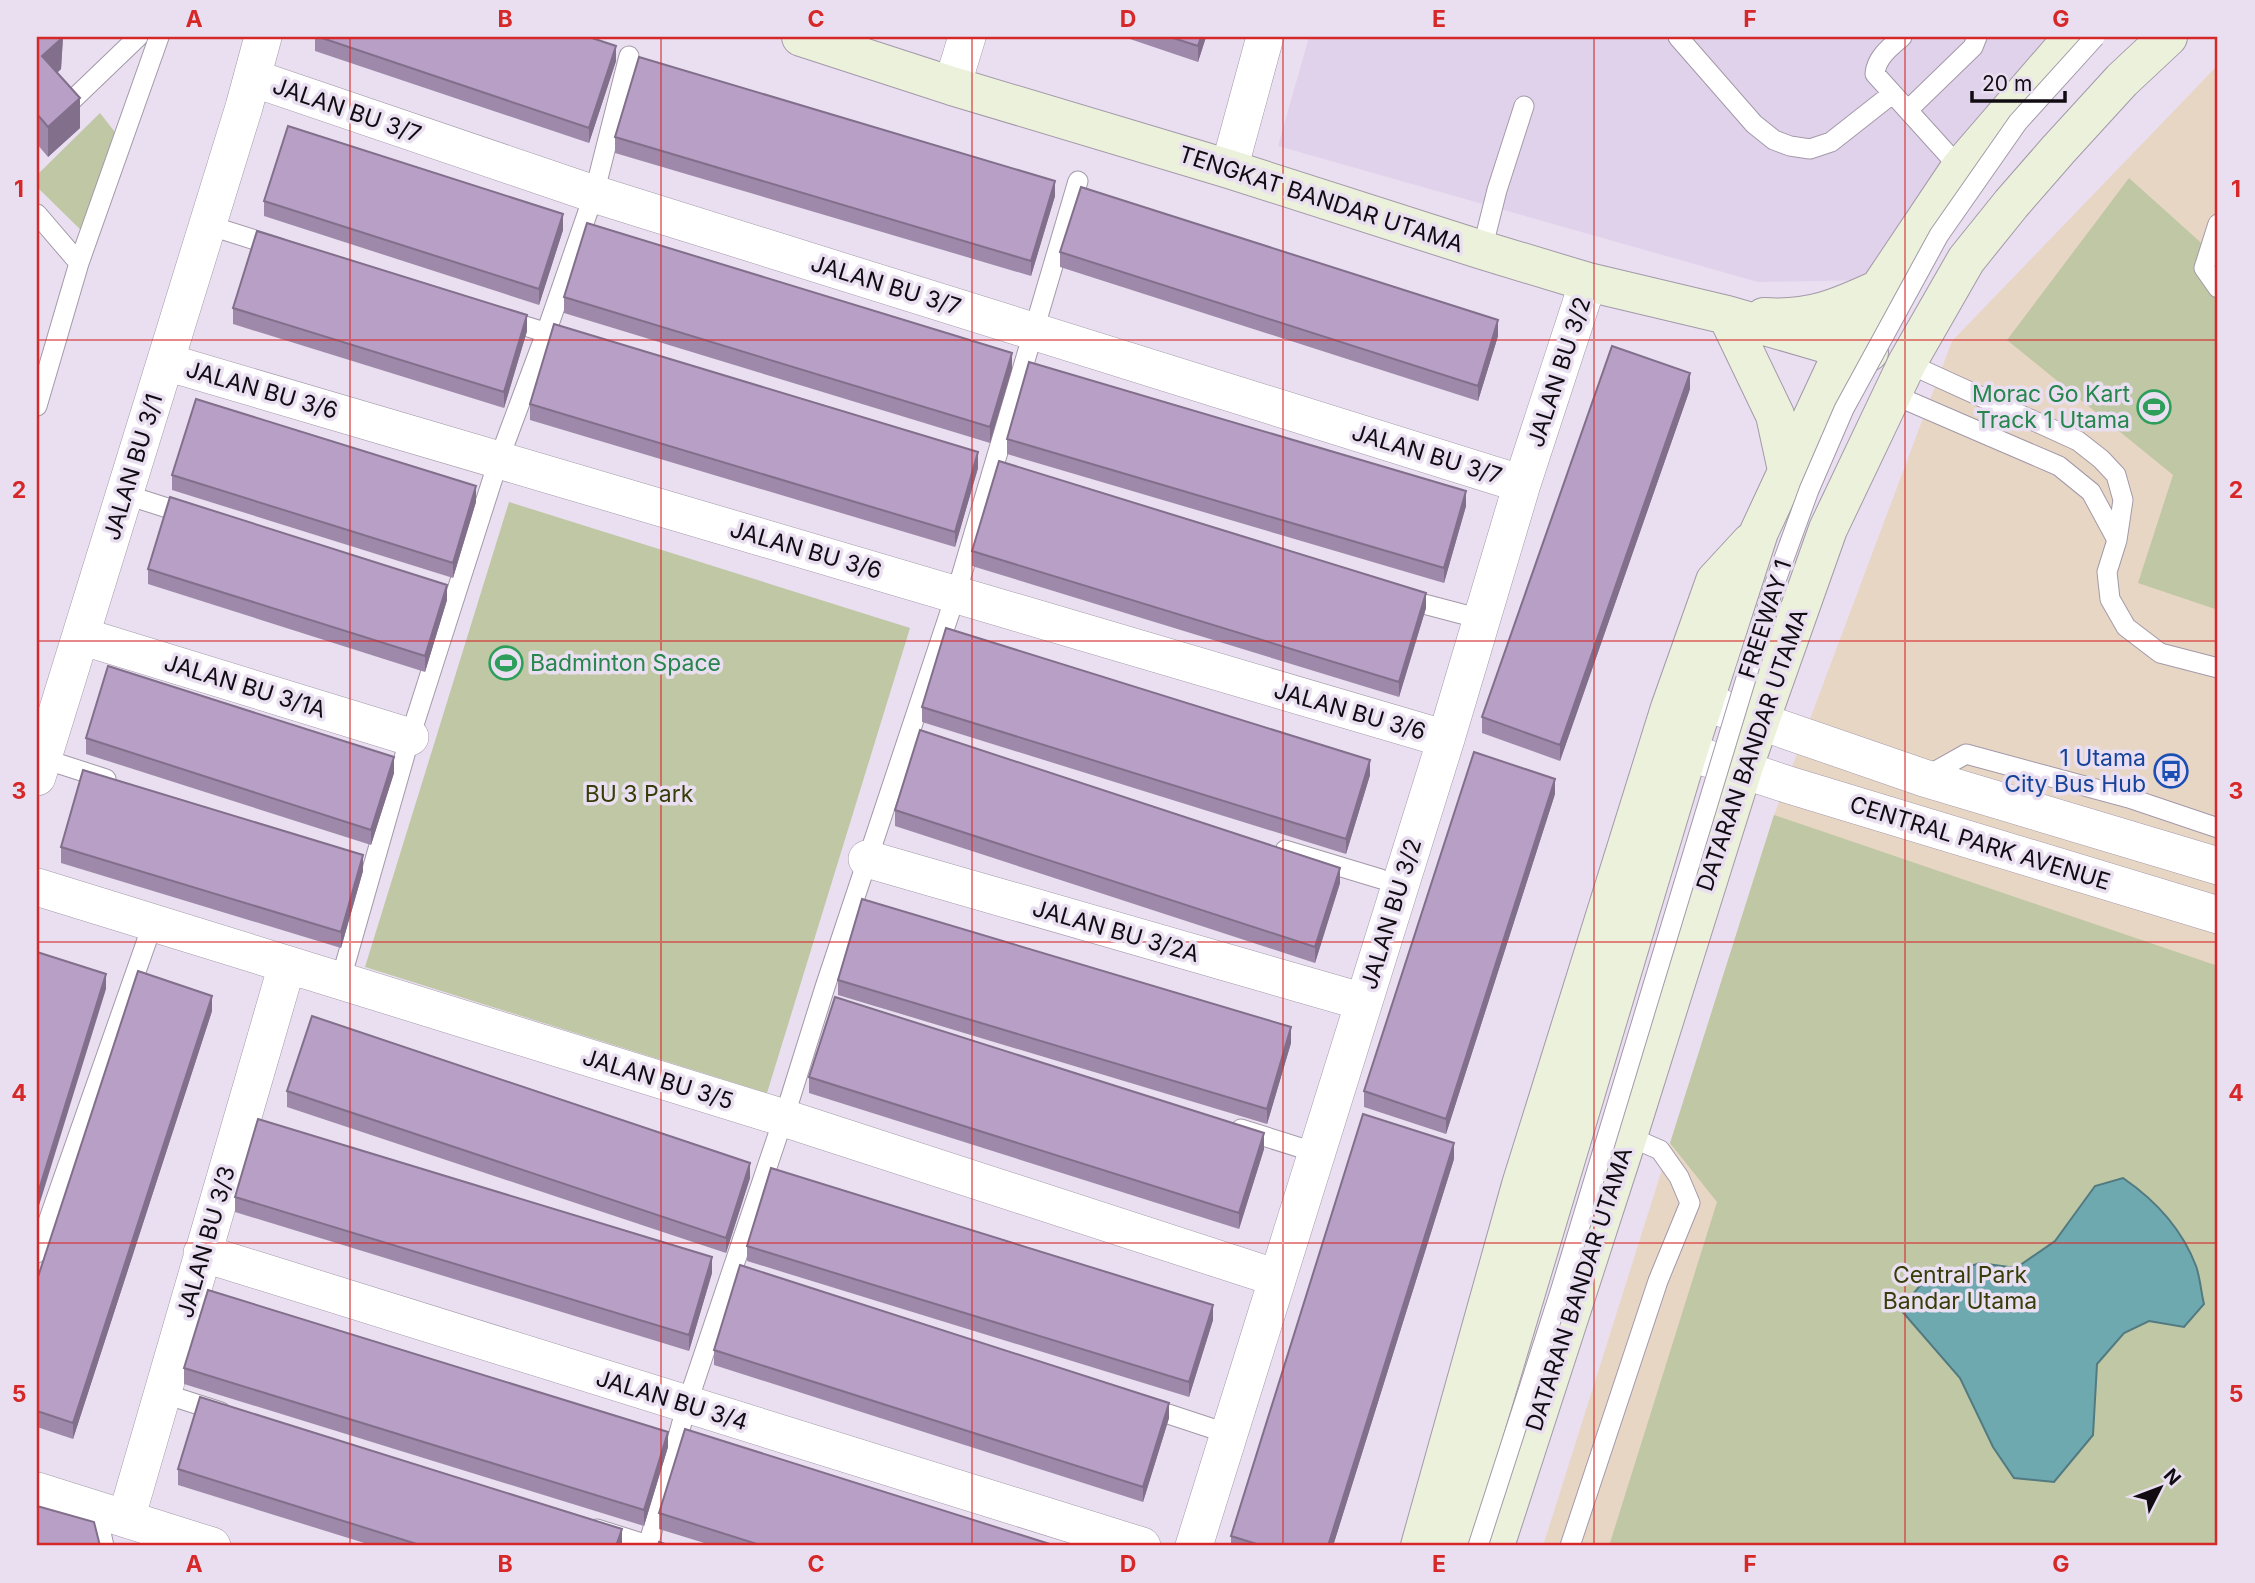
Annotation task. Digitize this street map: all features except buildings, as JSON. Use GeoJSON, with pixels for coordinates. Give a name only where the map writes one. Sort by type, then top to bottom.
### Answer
{"type":"FeatureCollection","features":[{"type":"Feature","properties":{"kind":"main road","name":"TENGKAT BANDAR UTAMA"},"geometry":{"type":"LineString","coordinates":[[801,37],[1588,282],[1727,315],[1844,349],[1881,353],[1899,379]]}},
{"type":"Feature","properties":{"kind":"main road","name":"DATARAN BANDAR UTAMA"},"geometry":{"type":"LineString","coordinates":[[1450,1546],[1688,752],[1759,532],[1844,349],[1879,289],[1960,168],[2073,37]]}},
{"type":"Feature","properties":{"kind":"main road","name":"DATARAN BANDAR UTAMA"},"geometry":{"type":"LineString","coordinates":[[1496,1546],[1743,769],[1828,529],[1899,379],[1966,260],[2011,204],[2122,80],[2168,37]]}},
{"type":"Feature","properties":{"kind":"main road"},"geometry":{"type":"LineString","coordinates":[[1787,470],[1776,415],[1727,315],[1788,318],[1836,309],[1879,289]]}},
{"type":"Feature","properties":{"kind":"main road"},"geometry":{"type":"LineString","coordinates":[[1420,1546],[1521,1185],[1670,708],[1715,581],[1759,532]]}},
{"type":"Feature","properties":{"kind":"street","name":"JALAN BU 3/1"},"geometry":{"type":"LineString","coordinates":[[38,764],[166,362],[264,37]]}},
{"type":"Feature","properties":{"kind":"street"},"geometry":{"type":"LineString","coordinates":[[952,86],[967,37]]}},
{"type":"Feature","properties":{"kind":"street"},"geometry":{"type":"LineString","coordinates":[[1229,169],[1265,37]]}},
{"type":"Feature","properties":{"kind":"street","name":"JALAN BU 3/7"},"geometry":{"type":"LineString","coordinates":[[253,78],[594,194],[1522,484]]}},
{"type":"Feature","properties":{"kind":"street","name":"JALAN BU 3/2"},"geometry":{"type":"LineString","coordinates":[[1194,1546],[1446,739],[1522,484],[1588,282]]}},
{"type":"Feature","properties":{"kind":"street","name":"JALAN BU 3/6"},"geometry":{"type":"LineString","coordinates":[[166,362],[1446,739]]}},
{"type":"Feature","properties":{"kind":"street","name":"JALAN BU 3/1A"},"geometry":{"type":"LineString","coordinates":[[80,636],[410,737]]}},
{"type":"Feature","properties":{"kind":"street","name":"CENTRAL PARK AVENUE"},"geometry":{"type":"LineString","coordinates":[[1704,702],[1924,778],[2218,866]]}},
{"type":"Feature","properties":{"kind":"street","name":"CENTRAL PARK AVENUE"},"geometry":{"type":"LineString","coordinates":[[1688,752],[2218,915]]}},
{"type":"Feature","properties":{"kind":"street","name":"JALAN BU 3/2A"},"geometry":{"type":"LineString","coordinates":[[867,859],[1364,1002]]}},
{"type":"Feature","properties":{"kind":"street","name":"JALAN BU 3/5"},"geometry":{"type":"LineString","coordinates":[[37,887],[784,1118],[1278,1279]]}},
{"type":"Feature","properties":{"kind":"street","name":"JALAN BU 3/3"},"geometry":{"type":"LineString","coordinates":[[109,1525],[162,1393],[202,1253],[249,1118],[287,965]]}},
{"type":"Feature","properties":{"kind":"street","name":"JALAN BU 3/4"},"geometry":{"type":"LineString","coordinates":[[202,1253],[1142,1546]]}},
{"type":"Feature","properties":{"kind":"street"},"geometry":{"type":"LineString","coordinates":[[37,1491],[109,1525],[212,1546]]}},
{"type":"Feature","properties":{"kind":"lane"},"geometry":{"type":"LineString","coordinates":[[63,110],[138,37]]}},
{"type":"Feature","properties":{"kind":"lane"},"geometry":{"type":"LineString","coordinates":[[37,405],[79,263],[158,37]]}},
{"type":"Feature","properties":{"kind":"lane"},"geometry":{"type":"LineString","coordinates":[[1678,37],[1754,124],[1774,140],[1790,146],[1810,149],[1831,142],[1892,94]]}},
{"type":"Feature","properties":{"kind":"lane"},"geometry":{"type":"LineString","coordinates":[[1902,37],[1886,51],[1875,66],[1875,74],[1960,168]]}},
{"type":"Feature","properties":{"kind":"lane"},"geometry":{"type":"LineString","coordinates":[[1908,110],[1973,47],[1978,37]]}},
{"type":"Feature","properties":{"kind":"lane","name":"FREEWAY 1"},"geometry":{"type":"LineString","coordinates":[[1478,1546],[1560,1292],[1774,586],[1809,490],[1843,409],[1939,234],[2018,122],[2095,37]]}},
{"type":"Feature","properties":{"kind":"lane"},"geometry":{"type":"LineString","coordinates":[[340,982],[367,861],[410,737],[448,595],[546,333],[594,194],[629,56]]}},
{"type":"Feature","properties":{"kind":"lane"},"geometry":{"type":"LineString","coordinates":[[1482,250],[1497,190],[1524,106]]}},
{"type":"Feature","properties":{"kind":"lane"},"geometry":{"type":"LineString","coordinates":[[583,1525],[649,1546],[687,1404],[784,1118],[828,1003],[867,859],[915,739],[1078,181]]}},
{"type":"Feature","properties":{"kind":"lane"},"geometry":{"type":"LineString","coordinates":[[37,214],[79,263]]}},
{"type":"Feature","properties":{"kind":"lane"},"geometry":{"type":"LineString","coordinates":[[2218,224],[2204,268],[2218,288]]}},
{"type":"Feature","properties":{"kind":"lane"},"geometry":{"type":"LineString","coordinates":[[208,225],[294,253]]}},
{"type":"Feature","properties":{"kind":"lane"},"geometry":{"type":"LineString","coordinates":[[480,312],[586,345]]}},
{"type":"Feature","properties":{"kind":"lane"},"geometry":{"type":"LineString","coordinates":[[1899,379],[2078,441],[2101,459],[2116,475],[2123,500],[2117,540],[2107,572],[2110,599],[2126,627],[2160,653],[2218,668]]}},
{"type":"Feature","properties":{"kind":"lane"},"geometry":{"type":"LineString","coordinates":[[1899,379],[2059,466],[2091,492],[2117,540]]}},
{"type":"Feature","properties":{"kind":"lane"},"geometry":{"type":"LineString","coordinates":[[124,495],[210,522]]}},
{"type":"Feature","properties":{"kind":"lane"},"geometry":{"type":"LineString","coordinates":[[1389,594],[1428,607],[1481,619]]}},
{"type":"Feature","properties":{"kind":"lane"},"geometry":{"type":"LineString","coordinates":[[1924,778],[1966,754],[2129,798],[2218,828]]}},
{"type":"Feature","properties":{"kind":"lane"},"geometry":{"type":"LineString","coordinates":[[38,764],[122,784]]}},
{"type":"Feature","properties":{"kind":"lane"},"geometry":{"type":"LineString","coordinates":[[1263,844],[1381,879]]}},
{"type":"Feature","properties":{"kind":"lane"},"geometry":{"type":"LineString","coordinates":[[1433,1546],[1560,1145],[1627,909],[1655,862]]}},
{"type":"Feature","properties":{"kind":"lane"},"geometry":{"type":"LineString","coordinates":[[37,1252],[153,923]]}},
{"type":"Feature","properties":{"kind":"lane"},"geometry":{"type":"LineString","coordinates":[[1222,1124],[1317,1153]]}},
{"type":"Feature","properties":{"kind":"lane"},"geometry":{"type":"LineString","coordinates":[[1570,1546],[1658,1281],[1690,1202],[1679,1177],[1660,1150],[1628,1136]]}},
{"type":"Feature","properties":{"kind":"lane"},"geometry":{"type":"LineString","coordinates":[[162,1393],[241,1418]]}},
{"type":"Feature","properties":{"kind":"lane"},"geometry":{"type":"LineString","coordinates":[[1127,1401],[1229,1434]]}},
{"type":"Feature","properties":{"kind":"shaded area"},"geometry":{"type":"Polygon","coordinates":[[[1309,37],[2048,37],[1873,280],[1758,282],[1278,146],[1309,37]]]}},
{"type":"Feature","properties":{"kind":"shaded area"},"geometry":{"type":"Polygon","coordinates":[[[2218,65],[2218,1546],[1543,1546],[1774,815],[1952,341],[2218,65]]]}},
{"type":"Feature","properties":{"kind":"green space"},"geometry":{"type":"Polygon","coordinates":[[[100,113],[125,145],[87,236],[37,187],[37,175],[100,113]]]}},
{"type":"Feature","properties":{"kind":"green space","name":"Morac Go Kart Track 1 Utama"},"geometry":{"type":"Polygon","coordinates":[[[2129,178],[2218,258],[2218,610],[2138,583],[2173,475],[2007,340],[2129,178]]]}},
{"type":"Feature","properties":{"kind":"green space","name":"BU 3 Park"},"geometry":{"type":"Polygon","coordinates":[[[509,502],[910,628],[767,1093],[365,967],[509,502]]]}},
{"type":"Feature","properties":{"kind":"green space","name":"Central Park Bandar Utama"},"geometry":{"type":"Polygon","coordinates":[[[1774,815],[2218,966],[2218,1546],[1609,1546],[1717,1202],[1670,1143],[1774,815]]]}},
{"type":"Feature","properties":{"kind":"water"},"geometry":{"type":"Polygon","coordinates":[[[2123,1178],[2166,1216],[2183,1240],[2199,1275],[2204,1304],[2184,1327],[2149,1321],[2124,1333],[2097,1364],[2093,1435],[2054,1482],[2014,1478],[1993,1447],[1960,1378],[1900,1309],[1924,1281],[1980,1263],[2016,1268],[2055,1241],[2095,1186],[2123,1178]]]}},
{"type":"Feature","properties":{"kind":"place","name":"Morac Go Kart Track 1 Utama"},"geometry":{"type":"Point","coordinates":[2154,407]}},
{"type":"Feature","properties":{"kind":"place","name":"Badminton Space"},"geometry":{"type":"Point","coordinates":[506,663]}},
{"type":"Feature","properties":{"kind":"place","name":"1 Utama City Bus Hub"},"geometry":{"type":"Point","coordinates":[2171,771]}}]}
